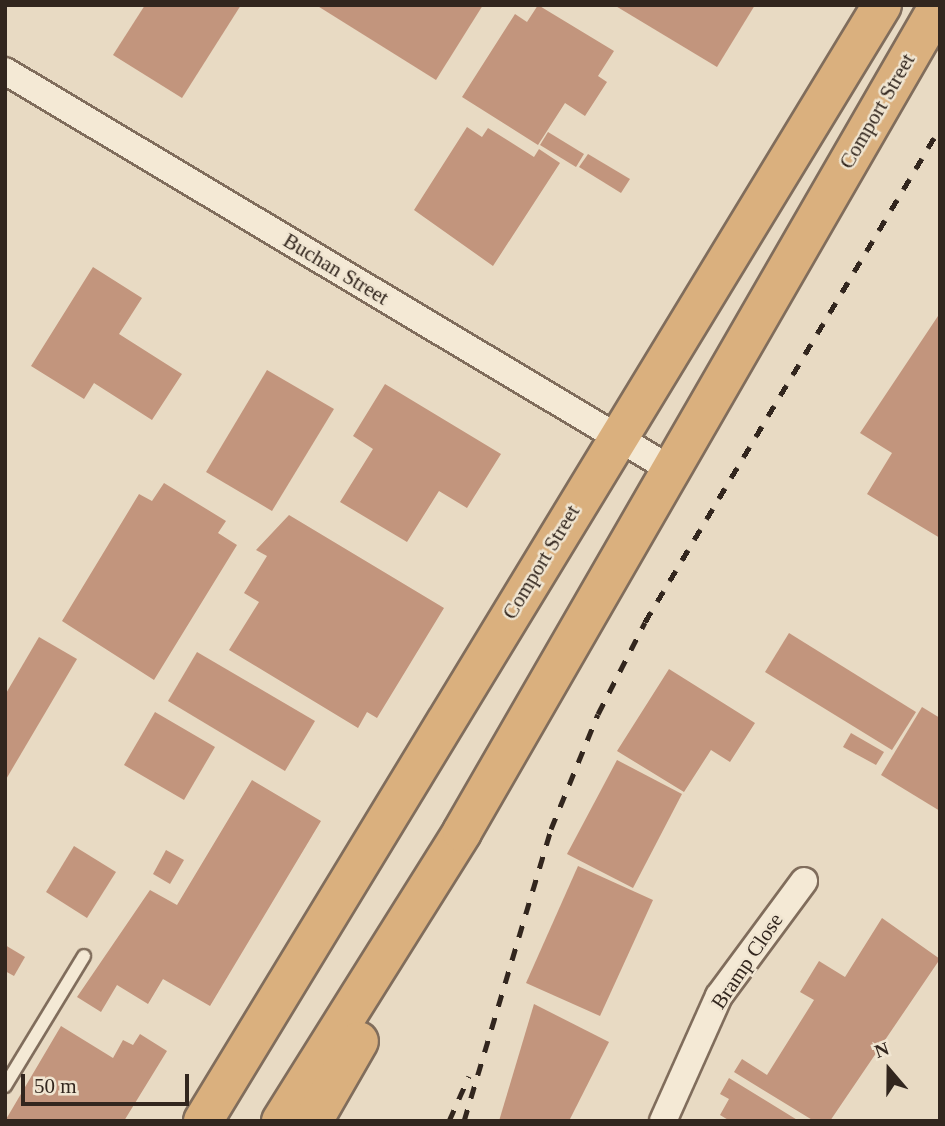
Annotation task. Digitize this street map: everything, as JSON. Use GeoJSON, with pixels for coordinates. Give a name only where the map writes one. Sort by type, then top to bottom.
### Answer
{"type":"FeatureCollection","features":[{"type":"Feature","properties":{"kind":"highway","name":"Comport Street"},"geometry":{"type":"LineString","coordinates":[[203,1121],[617,436],[882,5]]}},
{"type":"Feature","properties":{"kind":"highway","name":"Comport Street"},"geometry":{"type":"LineString","coordinates":[[281,1121],[462,832],[667,467],[939,5]]}},
{"type":"Feature","properties":{"kind":"highway"},"geometry":{"type":"LineString","coordinates":[[313,1121],[389,987],[462,832]]}},
{"type":"Feature","properties":{"kind":"street","name":"Buchan Street"},"geometry":{"type":"LineString","coordinates":[[5,71],[667,467]]}},
{"type":"Feature","properties":{"kind":"street","name":"Bramp Close"},"geometry":{"type":"LineString","coordinates":[[663,1121],[719,996],[804,881]]}},
{"type":"Feature","properties":{"kind":"lane"},"geometry":{"type":"LineString","coordinates":[[5,1086],[84,956]]}},
{"type":"Feature","properties":{"kind":"building"},"geometry":{"type":"Polygon","coordinates":[[[145,5],[241,5],[182,98],[113,55],[145,5]]]}},
{"type":"Feature","properties":{"kind":"building"},"geometry":{"type":"Polygon","coordinates":[[[316,5],[483,5],[436,80],[316,5]]]}},
{"type":"Feature","properties":{"kind":"building"},"geometry":{"type":"Polygon","coordinates":[[[538,5],[614,51],[598,76],[607,82],[585,116],[565,103],[538,145],[462,97],[515,14],[527,22],[538,5]]]}},
{"type":"Feature","properties":{"kind":"building"},"geometry":{"type":"Polygon","coordinates":[[[614,5],[755,5],[717,67],[614,5]]]}},
{"type":"Feature","properties":{"kind":"building"},"geometry":{"type":"Polygon","coordinates":[[[467,127],[482,137],[488,128],[534,157],[539,149],[560,163],[493,266],[414,210],[467,127]]]}},
{"type":"Feature","properties":{"kind":"building"},"geometry":{"type":"Polygon","coordinates":[[[548,132],[584,154],[576,167],[540,145],[548,132]]]}},
{"type":"Feature","properties":{"kind":"building"},"geometry":{"type":"Polygon","coordinates":[[[588,154],[630,179],[621,193],[579,167],[588,154]]]}},
{"type":"Feature","properties":{"kind":"building"},"geometry":{"type":"Polygon","coordinates":[[[93,267],[142,298],[119,334],[182,374],[152,420],[94,383],[84,399],[31,366],[93,267]]]}},
{"type":"Feature","properties":{"kind":"building"},"geometry":{"type":"Polygon","coordinates":[[[940,313],[940,538],[867,494],[892,453],[860,433],[940,313]]]}},
{"type":"Feature","properties":{"kind":"building"},"geometry":{"type":"Polygon","coordinates":[[[267,370],[334,409],[272,511],[206,472],[267,370]]]}},
{"type":"Feature","properties":{"kind":"building"},"geometry":{"type":"Polygon","coordinates":[[[385,384],[501,454],[467,508],[439,491],[407,542],[340,502],[373,449],[353,436],[385,384]]]}},
{"type":"Feature","properties":{"kind":"building"},"geometry":{"type":"Polygon","coordinates":[[[164,483],[226,521],[218,533],[237,545],[154,680],[62,621],[139,494],[152,501],[164,483]]]}},
{"type":"Feature","properties":{"kind":"building"},"geometry":{"type":"Polygon","coordinates":[[[289,515],[444,608],[377,718],[367,712],[358,728],[229,650],[259,602],[244,593],[267,556],[256,550],[289,515]]]}},
{"type":"Feature","properties":{"kind":"building"},"geometry":{"type":"Polygon","coordinates":[[[789,633],[916,712],[892,750],[765,672],[789,633]]]}},
{"type":"Feature","properties":{"kind":"building"},"geometry":{"type":"Polygon","coordinates":[[[39,637],[77,659],[5,781],[5,695],[39,637]]]}},
{"type":"Feature","properties":{"kind":"building"},"geometry":{"type":"Polygon","coordinates":[[[197,652],[315,721],[285,771],[168,701],[197,652]]]}},
{"type":"Feature","properties":{"kind":"building"},"geometry":{"type":"Polygon","coordinates":[[[669,669],[755,723],[730,762],[711,750],[684,792],[617,751],[669,669]]]}},
{"type":"Feature","properties":{"kind":"building"},"geometry":{"type":"Polygon","coordinates":[[[922,707],[940,718],[940,811],[881,775],[922,707]]]}},
{"type":"Feature","properties":{"kind":"building"},"geometry":{"type":"Polygon","coordinates":[[[155,712],[215,747],[184,800],[124,765],[155,712]]]}},
{"type":"Feature","properties":{"kind":"building"},"geometry":{"type":"Polygon","coordinates":[[[851,733],[884,752],[876,765],[843,747],[851,733]]]}},
{"type":"Feature","properties":{"kind":"building"},"geometry":{"type":"Polygon","coordinates":[[[617,760],[682,794],[633,888],[567,854],[617,760]]]}},
{"type":"Feature","properties":{"kind":"building"},"geometry":{"type":"Polygon","coordinates":[[[252,780],[321,821],[210,1006],[163,979],[148,1004],[117,985],[101,1012],[77,997],[150,890],[177,905],[252,780]]]}},
{"type":"Feature","properties":{"kind":"building"},"geometry":{"type":"Polygon","coordinates":[[[74,846],[116,872],[87,918],[46,892],[74,846]]]}},
{"type":"Feature","properties":{"kind":"building"},"geometry":{"type":"Polygon","coordinates":[[[166,850],[184,860],[170,884],[153,874],[166,850]]]}},
{"type":"Feature","properties":{"kind":"building"},"geometry":{"type":"Polygon","coordinates":[[[578,866],[653,900],[600,1016],[526,983],[578,866]]]}},
{"type":"Feature","properties":{"kind":"building"},"geometry":{"type":"Polygon","coordinates":[[[882,918],[940,959],[830,1121],[814,1121],[734,1072],[742,1059],[767,1075],[814,1000],[800,992],[819,961],[845,977],[882,918]]]}},
{"type":"Feature","properties":{"kind":"building"},"geometry":{"type":"Polygon","coordinates":[[[5,945],[25,957],[14,976],[5,971],[5,945]]]}},
{"type":"Feature","properties":{"kind":"building"},"geometry":{"type":"Polygon","coordinates":[[[534,1004],[609,1042],[569,1121],[499,1121],[534,1004]]]}},
{"type":"Feature","properties":{"kind":"building"},"geometry":{"type":"Polygon","coordinates":[[[61,1026],[113,1058],[123,1040],[133,1045],[140,1034],[167,1051],[124,1121],[5,1121],[61,1026]]]}},
{"type":"Feature","properties":{"kind":"building"},"geometry":{"type":"Polygon","coordinates":[[[729,1078],[799,1121],[730,1121],[720,1115],[729,1099],[720,1094],[729,1078]]]}},
{"type":"Feature","properties":{"kind":"railway"},"geometry":{"type":"LineString","coordinates":[[464,1121],[551,829],[598,714],[645,622],[940,128]]}},
{"type":"Feature","properties":{"kind":"railway"},"geometry":{"type":"LineString","coordinates":[[449,1121],[469,1076]]}}]}
